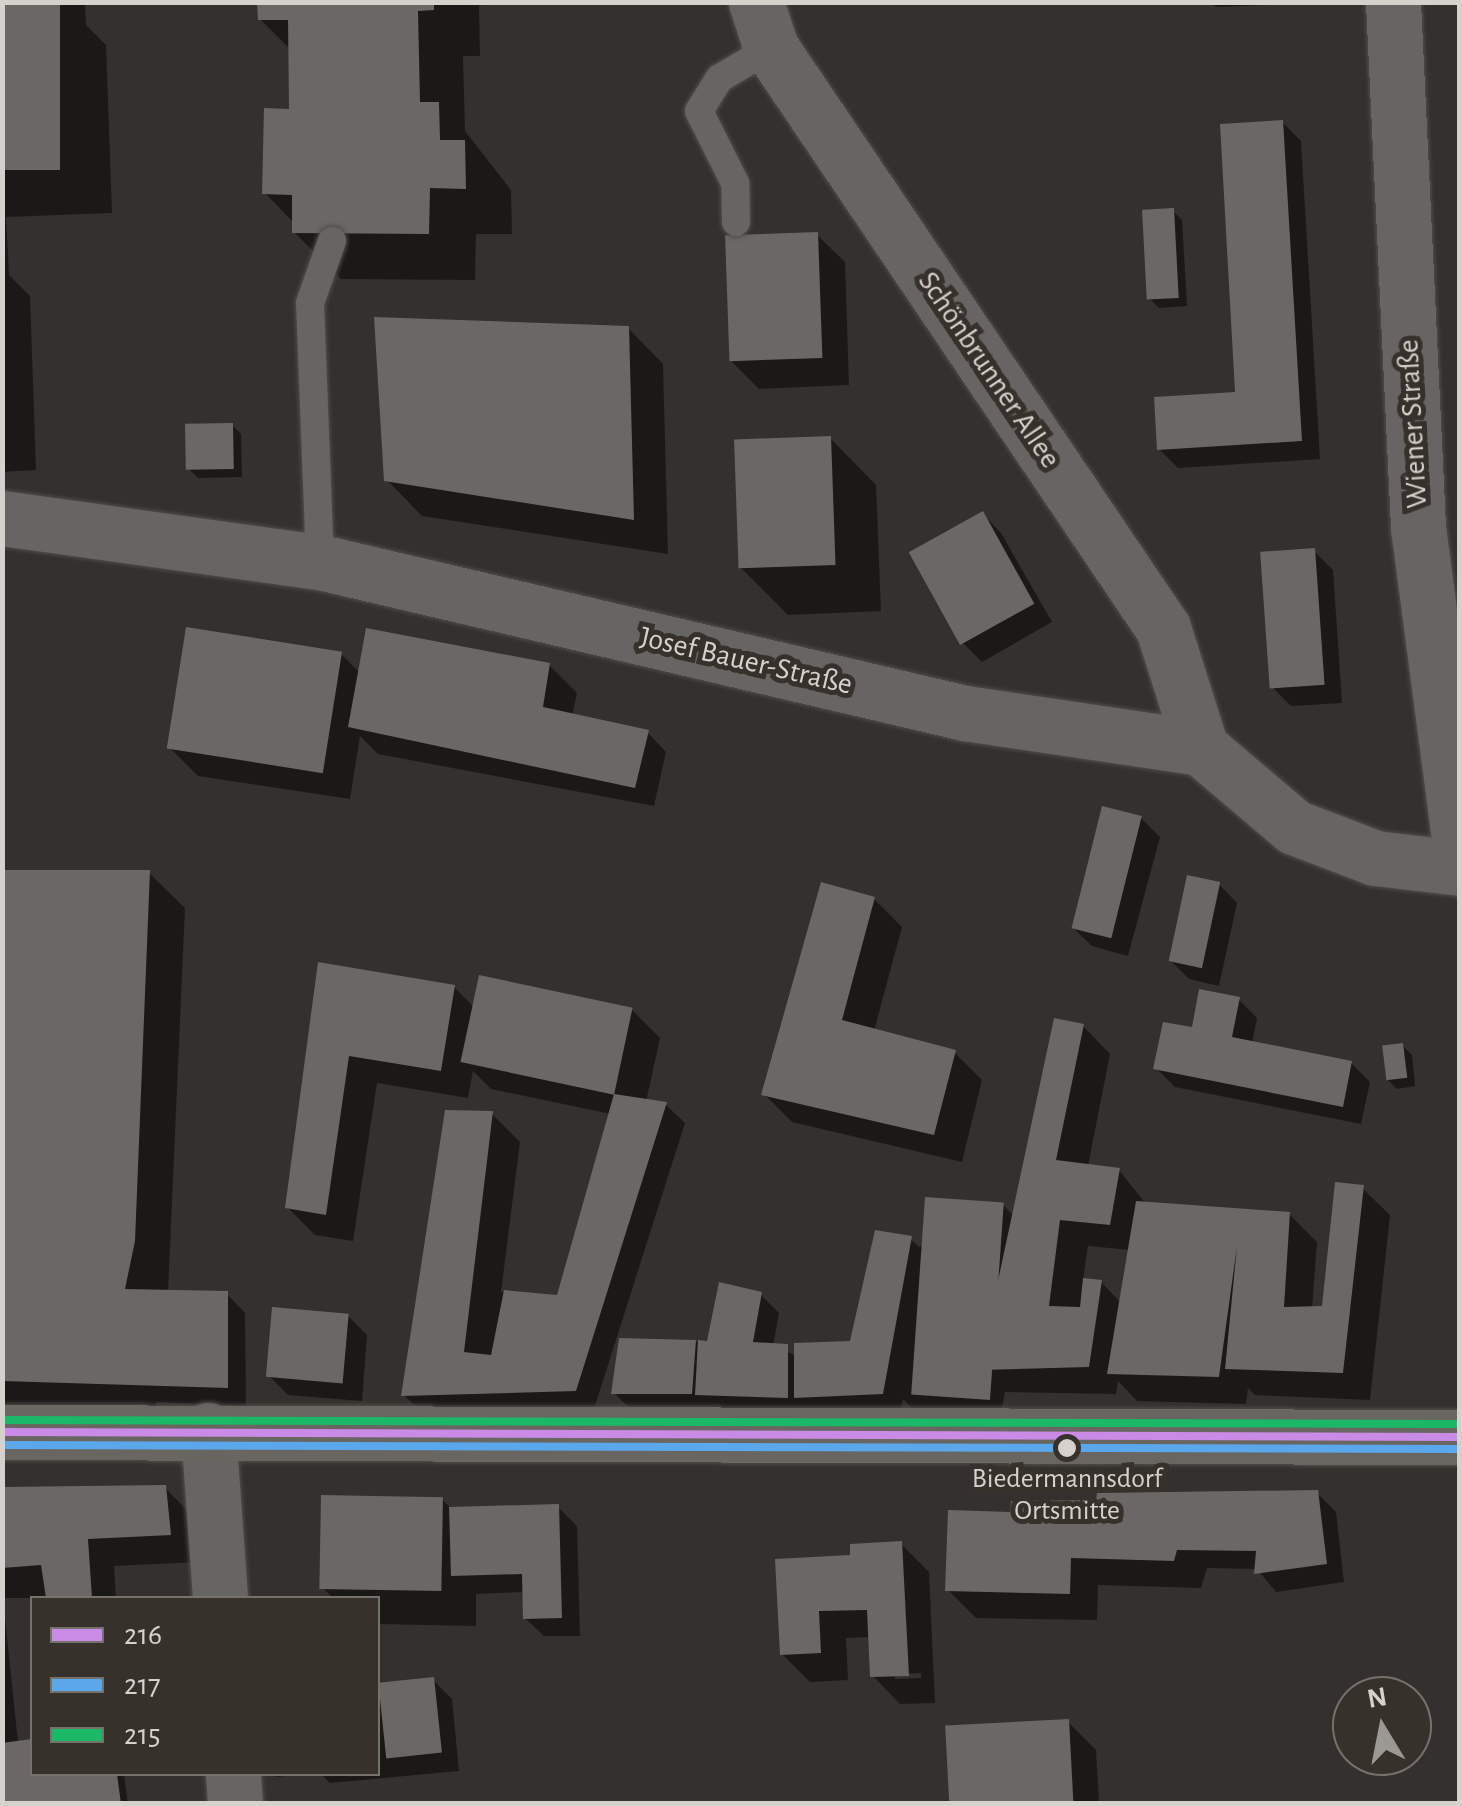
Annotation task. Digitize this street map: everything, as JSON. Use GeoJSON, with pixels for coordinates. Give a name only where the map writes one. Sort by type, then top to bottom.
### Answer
{"type":"FeatureCollection","features":[{"type":"Feature","properties":{"kind":"street","name":"Wiener Straße"},"geometry":{"type":"LineString","coordinates":[[1393,2],[1418,527],[1448,669],[1460,844]]}},
{"type":"Feature","properties":{"kind":"street","name":"Schönbrunner Allee"},"geometry":{"type":"LineString","coordinates":[[763,25],[1163,628],[1202,748]]}},
{"type":"Feature","properties":{"kind":"street","name":"Josef Bauer-Straße"},"geometry":{"type":"LineString","coordinates":[[2,518],[320,562],[965,713],[1202,748]]}},
{"type":"Feature","properties":{"kind":"street"},"geometry":{"type":"LineString","coordinates":[[1202,748],[1294,827],[1376,858],[1460,868]]}},
{"type":"Feature","properties":{"kind":"street"},"geometry":{"type":"LineString","coordinates":[[208,1430],[220,1596]]}},
{"type":"Feature","properties":{"kind":"street"},"geometry":{"type":"LineString","coordinates":[[2,1432],[1460,1437]]}},
{"type":"Feature","properties":{"kind":"street"},"geometry":{"type":"LineString","coordinates":[[233,1776],[235,1804]]}},
{"type":"Feature","properties":{"kind":"lane"},"geometry":{"type":"LineString","coordinates":[[736,222],[735,183],[700,111],[720,78],[763,25]]}},
{"type":"Feature","properties":{"kind":"lane"},"geometry":{"type":"LineString","coordinates":[[320,562],[310,303],[332,241]]}},
{"type":"Feature","properties":{"kind":"building"},"geometry":{"type":"Polygon","coordinates":[[[2,2],[60,2],[60,170],[2,170],[2,2]]]}},
{"type":"Feature","properties":{"kind":"building"},"geometry":{"type":"Polygon","coordinates":[[[257,2],[434,2],[434,10],[418,11],[420,102],[439,102],[440,140],[465,140],[466,189],[430,188],[429,234],[292,233],[292,195],[262,194],[264,108],[289,109],[288,20],[258,20],[257,2]]]}},
{"type":"Feature","properties":{"kind":"building"},"geometry":{"type":"Polygon","coordinates":[[[1283,120],[1302,441],[1157,450],[1154,397],[1235,392],[1220,124],[1283,120]]]}},
{"type":"Feature","properties":{"kind":"building"},"geometry":{"type":"Polygon","coordinates":[[[1174,208],[1179,298],[1147,300],[1142,210],[1174,208]]]}},
{"type":"Feature","properties":{"kind":"building"},"geometry":{"type":"Polygon","coordinates":[[[818,232],[822,358],[729,361],[725,235],[818,232]]]}},
{"type":"Feature","properties":{"kind":"building"},"geometry":{"type":"Polygon","coordinates":[[[374,317],[629,326],[634,520],[384,481],[374,317]]]}},
{"type":"Feature","properties":{"kind":"building"},"geometry":{"type":"Polygon","coordinates":[[[233,423],[234,469],[186,470],[185,424],[233,423]]]}},
{"type":"Feature","properties":{"kind":"building"},"geometry":{"type":"Polygon","coordinates":[[[831,436],[836,565],[739,568],[734,439],[831,436]]]}},
{"type":"Feature","properties":{"kind":"building"},"geometry":{"type":"Polygon","coordinates":[[[983,511],[1034,604],[960,645],[909,552],[983,511]]]}},
{"type":"Feature","properties":{"kind":"building"},"geometry":{"type":"Polygon","coordinates":[[[1315,548],[1325,685],[1270,689],[1260,552],[1315,548]]]}},
{"type":"Feature","properties":{"kind":"building"},"geometry":{"type":"Polygon","coordinates":[[[186,627],[342,652],[323,773],[167,748],[186,627]]]}},
{"type":"Feature","properties":{"kind":"building"},"geometry":{"type":"Polygon","coordinates":[[[366,628],[550,663],[543,707],[649,730],[635,788],[348,727],[366,628]]]}},
{"type":"Feature","properties":{"kind":"building"},"geometry":{"type":"Polygon","coordinates":[[[1102,806],[1142,816],[1111,938],[1072,928],[1102,806]]]}},
{"type":"Feature","properties":{"kind":"building"},"geometry":{"type":"Polygon","coordinates":[[[2,870],[150,870],[135,1241],[125,1289],[228,1291],[228,1388],[2,1381],[2,870]]]}},
{"type":"Feature","properties":{"kind":"building"},"geometry":{"type":"Polygon","coordinates":[[[1187,875],[1220,882],[1202,968],[1169,961],[1187,875]]]}},
{"type":"Feature","properties":{"kind":"building"},"geometry":{"type":"Polygon","coordinates":[[[821,882],[875,897],[842,1020],[956,1050],[934,1135],[761,1095],[821,882]]]}},
{"type":"Feature","properties":{"kind":"building"},"geometry":{"type":"Polygon","coordinates":[[[318,962],[455,985],[441,1071],[349,1056],[326,1215],[285,1208],[318,962]]]}},
{"type":"Feature","properties":{"kind":"building"},"geometry":{"type":"Polygon","coordinates":[[[479,975],[633,1008],[614,1095],[460,1062],[479,975]]]}},
{"type":"Feature","properties":{"kind":"building"},"geometry":{"type":"Polygon","coordinates":[[[1199,989],[1240,997],[1232,1037],[1352,1061],[1343,1107],[1153,1069],[1163,1022],[1192,1027],[1199,989]]]}},
{"type":"Feature","properties":{"kind":"building"},"geometry":{"type":"Polygon","coordinates":[[[1054,1018],[1084,1024],[1056,1160],[1120,1168],[1110,1225],[1060,1220],[1049,1306],[1080,1307],[1083,1278],[1102,1280],[1089,1367],[979,1370],[1054,1018]]]}},
{"type":"Feature","properties":{"kind":"building"},"geometry":{"type":"Polygon","coordinates":[[[1403,1043],[1407,1078],[1386,1080],[1382,1046],[1403,1043]]]}},
{"type":"Feature","properties":{"kind":"building"},"geometry":{"type":"Polygon","coordinates":[[[614,1094],[667,1102],[576,1391],[401,1396],[445,1110],[493,1111],[464,1352],[491,1355],[504,1290],[557,1295],[614,1094]]]}},
{"type":"Feature","properties":{"kind":"building"},"geometry":{"type":"Polygon","coordinates":[[[1335,1182],[1364,1185],[1343,1373],[1225,1369],[1237,1246],[1219,1377],[1107,1374],[1136,1201],[1290,1212],[1284,1307],[1322,1306],[1335,1182]]]}},
{"type":"Feature","properties":{"kind":"building"},"geometry":{"type":"Polygon","coordinates":[[[925,1197],[1004,1203],[990,1400],[911,1395],[925,1197]]]}},
{"type":"Feature","properties":{"kind":"building"},"geometry":{"type":"Polygon","coordinates":[[[875,1230],[912,1236],[883,1394],[794,1398],[794,1343],[850,1341],[875,1230]]]}},
{"type":"Feature","properties":{"kind":"building"},"geometry":{"type":"Polygon","coordinates":[[[719,1282],[762,1292],[753,1342],[788,1344],[788,1398],[695,1395],[698,1340],[707,1341],[719,1282]]]}},
{"type":"Feature","properties":{"kind":"building"},"geometry":{"type":"Polygon","coordinates":[[[272,1307],[349,1314],[343,1383],[266,1377],[272,1307]]]}},
{"type":"Feature","properties":{"kind":"building"},"geometry":{"type":"Polygon","coordinates":[[[619,1338],[696,1340],[692,1394],[611,1394],[619,1338]]]}},
{"type":"Feature","properties":{"kind":"building"},"geometry":{"type":"Polygon","coordinates":[[[166,1485],[171,1535],[88,1539],[92,1596],[46,1596],[41,1565],[2,1568],[2,1487],[166,1485]]]}},
{"type":"Feature","properties":{"kind":"building"},"geometry":{"type":"Polygon","coordinates":[[[1318,1490],[1327,1564],[1254,1574],[1256,1551],[1177,1550],[1174,1561],[1071,1558],[1070,1594],[945,1591],[948,1510],[1010,1512],[1011,1501],[1096,1500],[1097,1493],[1318,1490]]]}},
{"type":"Feature","properties":{"kind":"building"},"geometry":{"type":"Polygon","coordinates":[[[321,1495],[443,1497],[441,1591],[319,1589],[321,1495]]]}},
{"type":"Feature","properties":{"kind":"building"},"geometry":{"type":"Polygon","coordinates":[[[559,1504],[562,1618],[523,1619],[522,1574],[451,1576],[449,1507],[559,1504]]]}},
{"type":"Feature","properties":{"kind":"building"},"geometry":{"type":"Polygon","coordinates":[[[902,1541],[909,1676],[870,1677],[867,1610],[819,1611],[821,1653],[780,1655],[775,1559],[850,1555],[850,1544],[902,1541]]]}},
{"type":"Feature","properties":{"kind":"building"},"geometry":{"type":"Polygon","coordinates":[[[434,1677],[442,1753],[386,1758],[380,1683],[434,1677]]]}},
{"type":"Feature","properties":{"kind":"building"},"geometry":{"type":"Polygon","coordinates":[[[1069,1719],[1073,1804],[949,1804],[945,1725],[1069,1719]]]}},
{"type":"Feature","properties":{"kind":"building"},"geometry":{"type":"Polygon","coordinates":[[[30,1739],[30,1776],[117,1776],[121,1804],[2,1804],[2,1743],[30,1739]]]}},
{"type":"Feature","properties":{"kind":"transit line","name":"215"},"geometry":{"type":"LineString","coordinates":[[2,1420],[1460,1424]]}},
{"type":"Feature","properties":{"kind":"transit line","name":"216"},"geometry":{"type":"LineString","coordinates":[[2,1432],[1460,1437]]}},
{"type":"Feature","properties":{"kind":"transit line","name":"217"},"geometry":{"type":"LineString","coordinates":[[2,1445],[1460,1449]]}},
{"type":"Feature","properties":{"kind":"place","name":"Biedermannsdorf Ortsmitte"},"geometry":{"type":"Point","coordinates":[1067,1448]}}]}
